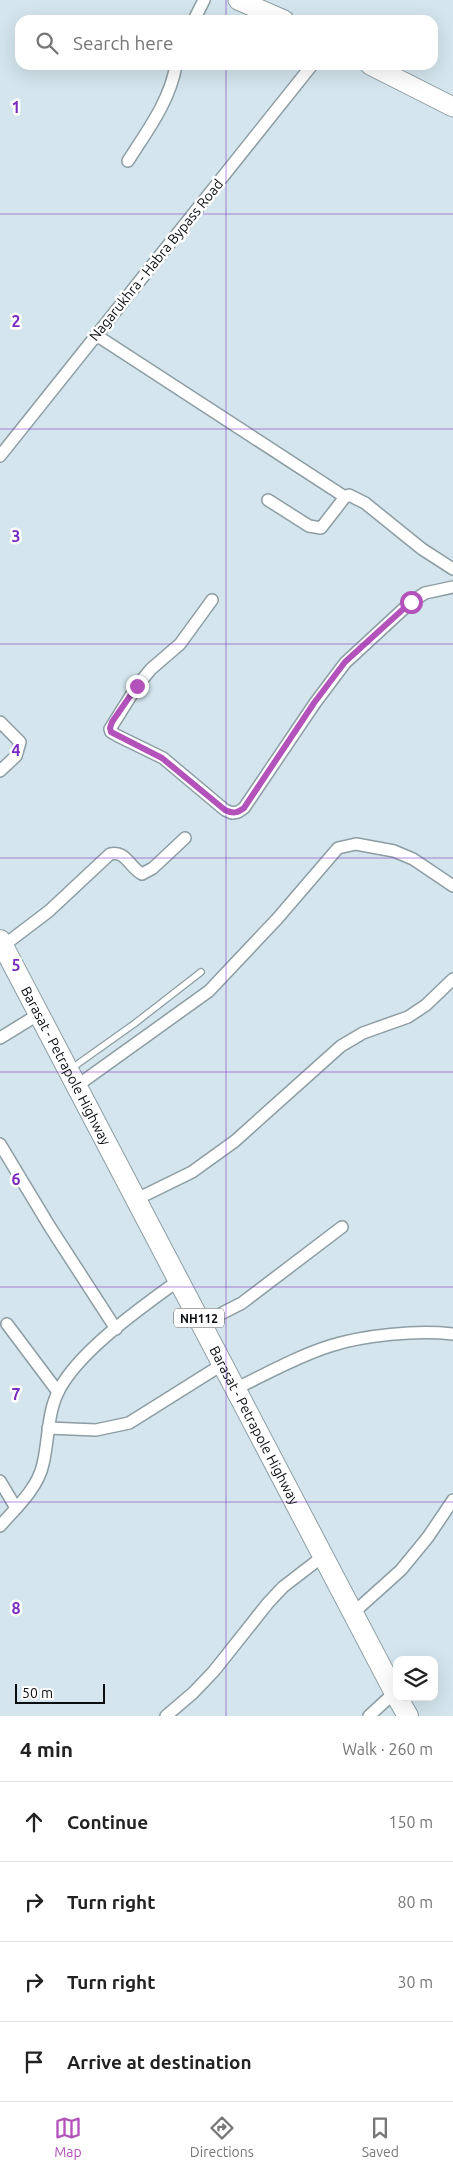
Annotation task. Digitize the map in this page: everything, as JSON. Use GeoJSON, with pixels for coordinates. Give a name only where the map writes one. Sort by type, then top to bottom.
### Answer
{"type":"FeatureCollection","features":[{"type":"Feature","properties":{"kind":"highway","name":"Barasat - Petrapole Highway"},"geometry":{"type":"LineString","coordinates":[[2,943],[74,1077],[393,1690]]}},
{"type":"Feature","properties":{"kind":"highway","name":"Barasat - Petrapole Highway"},"geometry":{"type":"LineString","coordinates":[[399,1701],[408,1716]]}},
{"type":"Feature","properties":{"kind":"main road"},"geometry":{"type":"LineString","coordinates":[[238,0],[272,15]]}},
{"type":"Feature","properties":{"kind":"main road"},"geometry":{"type":"LineString","coordinates":[[380,70],[453,107]]}},
{"type":"Feature","properties":{"kind":"street"},"geometry":{"type":"LineString","coordinates":[[196,15],[204,0]]}},
{"type":"Feature","properties":{"kind":"street"},"geometry":{"type":"LineString","coordinates":[[128,161],[169,92],[175,70]]}},
{"type":"Feature","properties":{"kind":"street","name":"Nagarukhra - Habra Bypass Road"},"geometry":{"type":"LineString","coordinates":[[0,456],[308,70]]}},
{"type":"Feature","properties":{"kind":"street"},"geometry":{"type":"LineString","coordinates":[[96,335],[345,497]]}},
{"type":"Feature","properties":{"kind":"street"},"geometry":{"type":"LineString","coordinates":[[268,500],[316,529],[325,526],[345,497],[350,495],[365,503],[422,549],[453,569]]}},
{"type":"Feature","properties":{"kind":"street"},"geometry":{"type":"LineString","coordinates":[[212,600],[180,644],[151,669],[137,686],[110,728],[111,732],[162,758],[216,804],[232,813],[244,808],[314,703],[345,662],[411,602],[425,593],[453,587]]}},
{"type":"Feature","properties":{"kind":"street"},"geometry":{"type":"LineString","coordinates":[[0,722],[20,742],[16,756],[0,771]]}},
{"type":"Feature","properties":{"kind":"street"},"geometry":{"type":"LineString","coordinates":[[2,943],[22,934],[110,854],[117,853],[123,855],[142,874],[153,868],[185,838]]}},
{"type":"Feature","properties":{"kind":"street"},"geometry":{"type":"LineString","coordinates":[[74,1077],[209,991],[277,919],[338,848],[356,844],[394,851],[413,860],[453,886]]}},
{"type":"Feature","properties":{"kind":"street"},"geometry":{"type":"LineString","coordinates":[[137,1199],[192,1172],[235,1141],[341,1046],[363,1033],[408,1017],[451,985]]}},
{"type":"Feature","properties":{"kind":"street"},"geometry":{"type":"LineString","coordinates":[[0,1038],[39,1014]]}},
{"type":"Feature","properties":{"kind":"street"},"geometry":{"type":"LineString","coordinates":[[0,1144],[116,1329]]}},
{"type":"Feature","properties":{"kind":"street"},"geometry":{"type":"LineString","coordinates":[[201,1324],[242,1302],[342,1227]]}},
{"type":"Feature","properties":{"kind":"street"},"geometry":{"type":"LineString","coordinates":[[0,1526],[38,1478],[43,1464],[50,1414],[58,1392],[68,1375],[116,1329],[179,1280]]}},
{"type":"Feature","properties":{"kind":"street"},"geometry":{"type":"LineString","coordinates":[[7,1324],[58,1392]]}},
{"type":"Feature","properties":{"kind":"street"},"geometry":{"type":"LineString","coordinates":[[236,1390],[329,1346],[358,1338],[425,1332],[453,1334]]}},
{"type":"Feature","properties":{"kind":"street"},"geometry":{"type":"LineString","coordinates":[[48,1428],[96,1430],[129,1423],[222,1364]]}},
{"type":"Feature","properties":{"kind":"street"},"geometry":{"type":"LineString","coordinates":[[0,1481],[16,1508]]}},
{"type":"Feature","properties":{"kind":"street"},"geometry":{"type":"LineString","coordinates":[[352,1614],[401,1570],[428,1537],[453,1500]]}},
{"type":"Feature","properties":{"kind":"street"},"geometry":{"type":"LineString","coordinates":[[166,1716],[193,1693],[214,1671],[283,1587],[322,1557]]}},
{"type":"Feature","properties":{"kind":"street"},"geometry":{"type":"LineString","coordinates":[[369,1716],[393,1698]]}},
{"type":"Feature","properties":{"kind":"lane"},"geometry":{"type":"LineString","coordinates":[[74,1077],[134,1024],[200,972]]}},
{"type":"Feature","properties":{"kind":"route"},"geometry":{"type":"LineString","coordinates":[[137,686],[112,722],[111,732],[162,758],[225,810],[232,813],[238,812],[244,808],[314,703],[345,662],[411,602]]}}]}
